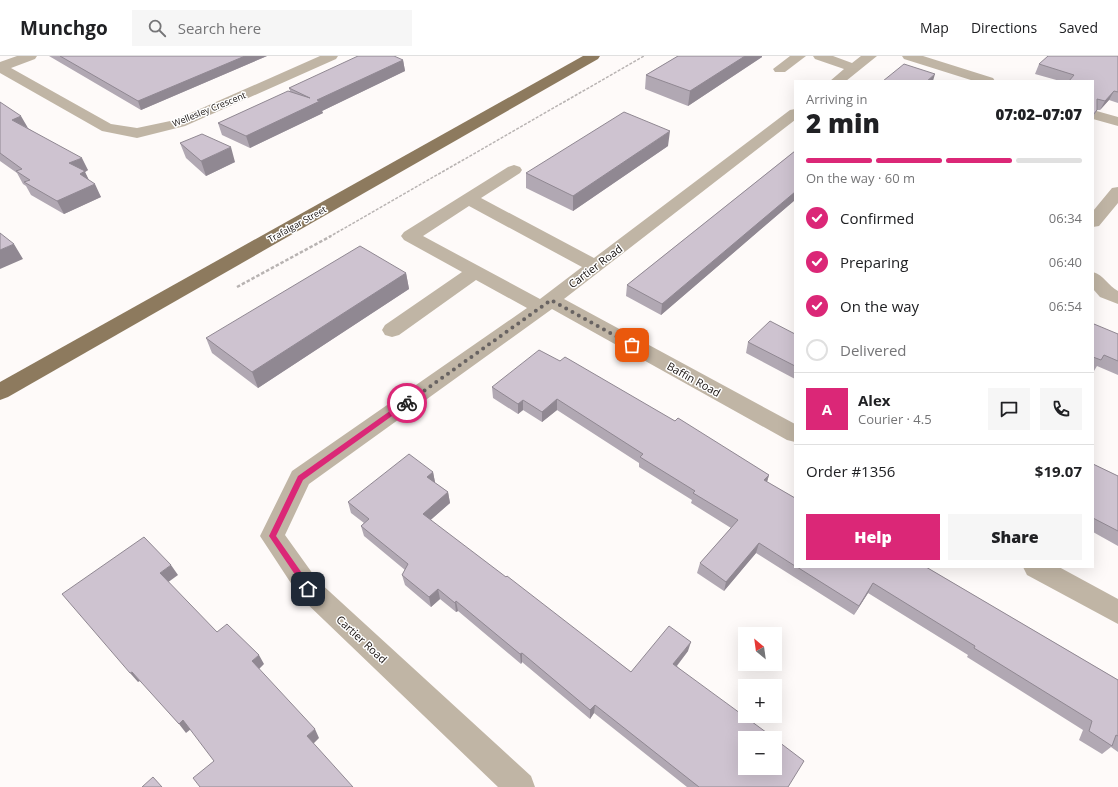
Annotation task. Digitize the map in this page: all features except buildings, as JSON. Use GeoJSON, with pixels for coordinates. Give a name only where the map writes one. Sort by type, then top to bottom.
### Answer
{"type":"FeatureCollection","features":[{"type":"Feature","properties":{"kind":"main road","name":"Trafalgar Street"},"geometry":{"type":"LineString","coordinates":[[0,392],[593,56]]}},
{"type":"Feature","properties":{"kind":"street"},"geometry":{"type":"LineString","coordinates":[[0,67],[30,56]]}},
{"type":"Feature","properties":{"kind":"street","name":"Wellesley Crescent"},"geometry":{"type":"LineString","coordinates":[[0,67],[107,128],[138,133],[180,123],[331,56]]}},
{"type":"Feature","properties":{"kind":"street"},"geometry":{"type":"LineString","coordinates":[[780,69],[799,56]]}},
{"type":"Feature","properties":{"kind":"street"},"geometry":{"type":"LineString","coordinates":[[820,56],[854,68]]}},
{"type":"Feature","properties":{"kind":"street"},"geometry":{"type":"LineString","coordinates":[[838,80],[870,56]]}},
{"type":"Feature","properties":{"kind":"street"},"geometry":{"type":"LineString","coordinates":[[909,56],[985,80]]}},
{"type":"Feature","properties":{"kind":"street","name":"Cartier Road"},"geometry":{"type":"LineString","coordinates":[[520,787],[308,589],[272,536],[300,478],[545,304],[794,114]]}},
{"type":"Feature","properties":{"kind":"street"},"geometry":{"type":"LineString","coordinates":[[1094,114],[1118,122]]}},
{"type":"Feature","properties":{"kind":"street"},"geometry":{"type":"LineString","coordinates":[[514,170],[469,199],[595,266]]}},
{"type":"Feature","properties":{"kind":"street"},"geometry":{"type":"LineString","coordinates":[[1094,221],[1118,192]]}},
{"type":"Feature","properties":{"kind":"street","name":"Baffin Road"},"geometry":{"type":"LineString","coordinates":[[469,199],[410,236],[475,272],[545,304],[794,433]]}},
{"type":"Feature","properties":{"kind":"street"},"geometry":{"type":"LineString","coordinates":[[392,330],[475,272]]}},
{"type":"Feature","properties":{"kind":"street"},"geometry":{"type":"LineString","coordinates":[[1094,279],[1107,293],[1118,298]]}},
{"type":"Feature","properties":{"kind":"street"},"geometry":{"type":"LineString","coordinates":[[1038,568],[1118,612]]}},
{"type":"Feature","properties":{"kind":"path"},"geometry":{"type":"LineString","coordinates":[[232,289],[316,244],[644,56]]}},
{"type":"Feature","properties":{"kind":"way so far"},"geometry":{"type":"LineString","coordinates":[[407,403],[551,300],[632,345]]}},
{"type":"Feature","properties":{"kind":"route"},"geometry":{"type":"LineString","coordinates":[[308,589],[272,536],[300,478],[407,403]]}}]}
